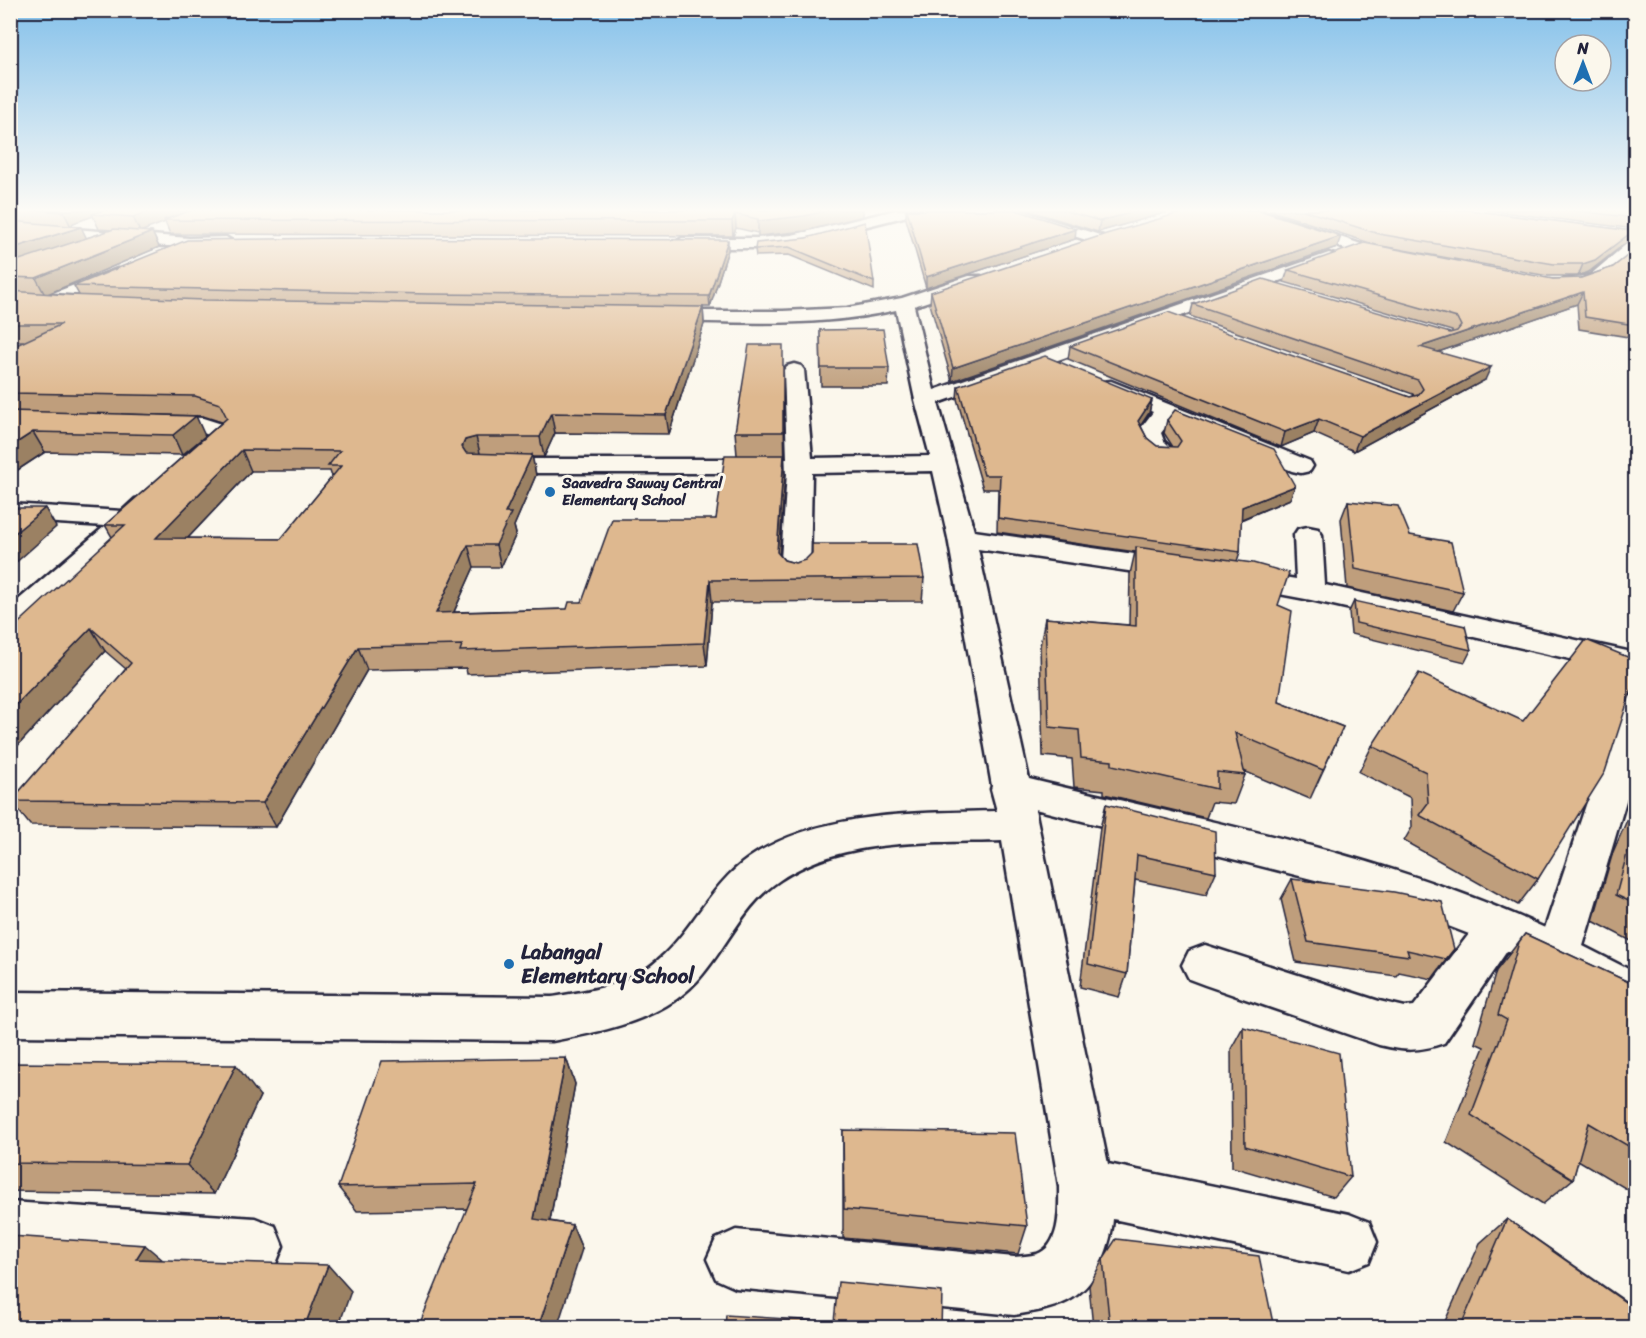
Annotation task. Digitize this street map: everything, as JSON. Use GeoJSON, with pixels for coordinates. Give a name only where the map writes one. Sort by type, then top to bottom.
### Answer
{"type":"FeatureCollection","features":[{"type":"Feature","properties":{"kind":"street"},"geometry":{"type":"LineString","coordinates":[[84,305],[35,302],[117,272]]}},
{"type":"Feature","properties":{"kind":"street"},"geometry":{"type":"LineString","coordinates":[[926,400],[1287,272]]}},
{"type":"Feature","properties":{"kind":"street"},"geometry":{"type":"LineString","coordinates":[[1548,283],[1576,284],[1595,279],[1601,272]]}},
{"type":"Feature","properties":{"kind":"street"},"geometry":{"type":"LineString","coordinates":[[646,315],[784,316],[855,311],[904,304],[990,275]]}},
{"type":"Feature","properties":{"kind":"street"},"geometry":{"type":"LineString","coordinates":[[1259,282],[1292,292]]}},
{"type":"Feature","properties":{"kind":"street"},"geometry":{"type":"LineString","coordinates":[[736,1260],[1014,1286],[1051,1279],[1076,1257],[1087,1221],[1086,1186],[962,538],[904,304]]}},
{"type":"Feature","properties":{"kind":"street"},"geometry":{"type":"LineString","coordinates":[[1164,315],[1197,327]]}},
{"type":"Feature","properties":{"kind":"street"},"geometry":{"type":"LineString","coordinates":[[1042,358],[1074,371]]}},
{"type":"Feature","properties":{"kind":"street"},"geometry":{"type":"LineString","coordinates":[[794,370],[800,466],[795,574]]}},
{"type":"Feature","properties":{"kind":"street"},"geometry":{"type":"LineString","coordinates":[[1095,380],[1301,466]]}},
{"type":"Feature","properties":{"kind":"street"},"geometry":{"type":"LineString","coordinates":[[1164,453],[1153,444],[1149,433],[1153,425],[1168,410]]}},
{"type":"Feature","properties":{"kind":"street"},"geometry":{"type":"LineString","coordinates":[[10,624],[221,437],[220,431],[203,425],[136,423]]}},
{"type":"Feature","properties":{"kind":"street"},"geometry":{"type":"LineString","coordinates":[[481,466],[800,466],[944,463]]}},
{"type":"Feature","properties":{"kind":"street"},"geometry":{"type":"LineString","coordinates":[[10,512],[129,519]]}},
{"type":"Feature","properties":{"kind":"street"},"geometry":{"type":"LineString","coordinates":[[1308,535],[1311,591]]}},
{"type":"Feature","properties":{"kind":"street"},"geometry":{"type":"LineString","coordinates":[[962,538],[1311,591],[1635,664]]}},
{"type":"Feature","properties":{"kind":"street"},"geometry":{"type":"LineString","coordinates":[[1558,955],[1635,706]]}},
{"type":"Feature","properties":{"kind":"street"},"geometry":{"type":"LineString","coordinates":[[10,1014],[552,1019],[572,1015],[625,1002],[655,988],[686,962],[714,920],[739,889],[766,867],[802,850],[839,837],[889,831],[1014,807],[1361,875],[1500,927],[1558,955],[1635,997]]}},
{"type":"Feature","properties":{"kind":"street"},"geometry":{"type":"LineString","coordinates":[[1205,965],[1379,1023],[1405,1029],[1427,1027],[1500,927]]}},
{"type":"Feature","properties":{"kind":"street"},"geometry":{"type":"LineString","coordinates":[[1086,1186],[1349,1242]]}},
{"type":"Feature","properties":{"kind":"street"},"geometry":{"type":"LineString","coordinates":[[10,1230],[255,1246]]}},
{"type":"Feature","properties":{"kind":"building"},"geometry":{"type":"Polygon","coordinates":[[[10,272],[50,272],[36,278],[10,277],[10,272]]]}},
{"type":"Feature","properties":{"kind":"building"},"geometry":{"type":"Polygon","coordinates":[[[107,272],[717,272],[709,296],[429,294],[74,286],[107,272]]]}},
{"type":"Feature","properties":{"kind":"building"},"geometry":{"type":"Polygon","coordinates":[[[851,272],[873,272],[874,282],[851,272]]]}},
{"type":"Feature","properties":{"kind":"building"},"geometry":{"type":"Polygon","coordinates":[[[925,272],[940,272],[926,277],[925,272]]]}},
{"type":"Feature","properties":{"kind":"building"},"geometry":{"type":"Polygon","coordinates":[[[990,272],[1234,272],[953,368],[931,292],[990,272]]]}},
{"type":"Feature","properties":{"kind":"building"},"geometry":{"type":"Polygon","coordinates":[[[1297,272],[1519,272],[1553,279],[1581,278],[1597,272],[1635,272],[1635,325],[1585,317],[1583,292],[1420,347],[1491,367],[1360,436],[1319,419],[1285,432],[1070,346],[1168,312],[1410,397],[1418,395],[1423,389],[1418,380],[1193,304],[1263,279],[1450,333],[1457,331],[1461,326],[1457,318],[1297,272]]]}},
{"type":"Feature","properties":{"kind":"building"},"geometry":{"type":"Polygon","coordinates":[[[10,291],[205,300],[703,307],[666,415],[551,413],[540,437],[476,437],[465,440],[462,447],[466,453],[532,455],[505,513],[511,513],[496,545],[468,545],[436,613],[567,609],[569,602],[582,602],[612,519],[716,519],[725,455],[784,455],[777,552],[784,560],[795,563],[805,560],[812,553],[812,544],[918,544],[924,578],[710,580],[704,643],[460,651],[462,645],[358,647],[263,803],[11,801],[131,663],[91,628],[10,711],[10,631],[125,525],[105,525],[227,418],[220,404],[195,396],[10,393],[10,348],[62,324],[10,324],[10,291]],[[242,450],[156,538],[281,539],[341,466],[328,466],[340,451],[242,450]]]}},
{"type":"Feature","properties":{"kind":"building"},"geometry":{"type":"Polygon","coordinates":[[[883,329],[889,368],[821,368],[820,330],[883,329]]]}},
{"type":"Feature","properties":{"kind":"building"},"geometry":{"type":"Polygon","coordinates":[[[749,345],[783,345],[783,432],[735,432],[749,345]]]}},
{"type":"Feature","properties":{"kind":"building"},"geometry":{"type":"Polygon","coordinates":[[[1045,356],[1152,400],[1138,421],[1147,438],[1157,446],[1177,447],[1181,441],[1167,420],[1175,410],[1274,449],[1295,486],[1242,507],[1240,552],[998,518],[1000,475],[984,475],[958,386],[1045,356]]]}},
{"type":"Feature","properties":{"kind":"building"},"geometry":{"type":"Polygon","coordinates":[[[10,411],[196,416],[173,435],[33,432],[10,447],[10,411]]]}},
{"type":"Feature","properties":{"kind":"building"},"geometry":{"type":"Polygon","coordinates":[[[1348,501],[1398,506],[1410,535],[1451,542],[1463,592],[1355,569],[1348,501]]]}},
{"type":"Feature","properties":{"kind":"building"},"geometry":{"type":"Polygon","coordinates":[[[10,508],[45,508],[10,537],[10,508]]]}},
{"type":"Feature","properties":{"kind":"building"},"geometry":{"type":"Polygon","coordinates":[[[1136,547],[1253,563],[1289,573],[1278,605],[1292,611],[1279,702],[1343,727],[1323,770],[1235,733],[1245,775],[1217,772],[1217,789],[1112,765],[1112,761],[1081,758],[1079,730],[1049,727],[1045,618],[1136,626],[1136,547]]]}},
{"type":"Feature","properties":{"kind":"building"},"geometry":{"type":"Polygon","coordinates":[[[1354,601],[1465,626],[1471,650],[1356,623],[1354,601]]]}},
{"type":"Feature","properties":{"kind":"building"},"geometry":{"type":"Polygon","coordinates":[[[1586,640],[1635,660],[1635,679],[1605,772],[1538,879],[1419,815],[1428,803],[1426,772],[1372,746],[1419,673],[1523,721],[1586,640]]]}},
{"type":"Feature","properties":{"kind":"building"},"geometry":{"type":"Polygon","coordinates":[[[1106,804],[1215,831],[1216,872],[1137,855],[1127,974],[1088,964],[1106,804]]]}},
{"type":"Feature","properties":{"kind":"building"},"geometry":{"type":"Polygon","coordinates":[[[1635,824],[1635,904],[1616,895],[1635,824]]]}},
{"type":"Feature","properties":{"kind":"building"},"geometry":{"type":"Polygon","coordinates":[[[1292,879],[1394,892],[1442,902],[1454,949],[1446,959],[1407,950],[1409,956],[1308,942],[1292,879]]]}},
{"type":"Feature","properties":{"kind":"building"},"geometry":{"type":"Polygon","coordinates":[[[1525,934],[1635,985],[1635,1150],[1589,1123],[1573,1179],[1471,1115],[1507,1020],[1498,1015],[1519,942],[1525,934]]]}},
{"type":"Feature","properties":{"kind":"building"},"geometry":{"type":"Polygon","coordinates":[[[1243,1027],[1339,1053],[1351,1177],[1245,1146],[1243,1027]]]}},
{"type":"Feature","properties":{"kind":"building"},"geometry":{"type":"Polygon","coordinates":[[[566,1058],[534,1219],[572,1225],[538,1328],[418,1328],[477,1184],[338,1187],[382,1061],[566,1058]]]}},
{"type":"Feature","properties":{"kind":"building"},"geometry":{"type":"Polygon","coordinates":[[[10,1063],[236,1065],[187,1165],[10,1163],[10,1063]]]}},
{"type":"Feature","properties":{"kind":"building"},"geometry":{"type":"Polygon","coordinates":[[[843,1130],[1015,1133],[1027,1226],[844,1209],[843,1130]]]}},
{"type":"Feature","properties":{"kind":"building"},"geometry":{"type":"Polygon","coordinates":[[[1507,1219],[1635,1309],[1635,1328],[1460,1328],[1507,1219]]]}},
{"type":"Feature","properties":{"kind":"building"},"geometry":{"type":"Polygon","coordinates":[[[10,1236],[145,1245],[136,1259],[328,1265],[304,1328],[10,1328],[10,1236]]]}},
{"type":"Feature","properties":{"kind":"building"},"geometry":{"type":"Polygon","coordinates":[[[1116,1239],[1259,1256],[1274,1328],[1110,1328],[1103,1259],[1116,1239]]]}},
{"type":"Feature","properties":{"kind":"building"},"geometry":{"type":"Polygon","coordinates":[[[838,1282],[942,1292],[941,1328],[725,1328],[726,1315],[834,1322],[838,1282]]]}},
{"type":"Feature","properties":{"kind":"place","name":"Saavedra Saway Central Elementary School"},"geometry":{"type":"Point","coordinates":[550,492]}},
{"type":"Feature","properties":{"kind":"place","name":"Labangal Elementary School"},"geometry":{"type":"Point","coordinates":[509,964]}}]}
